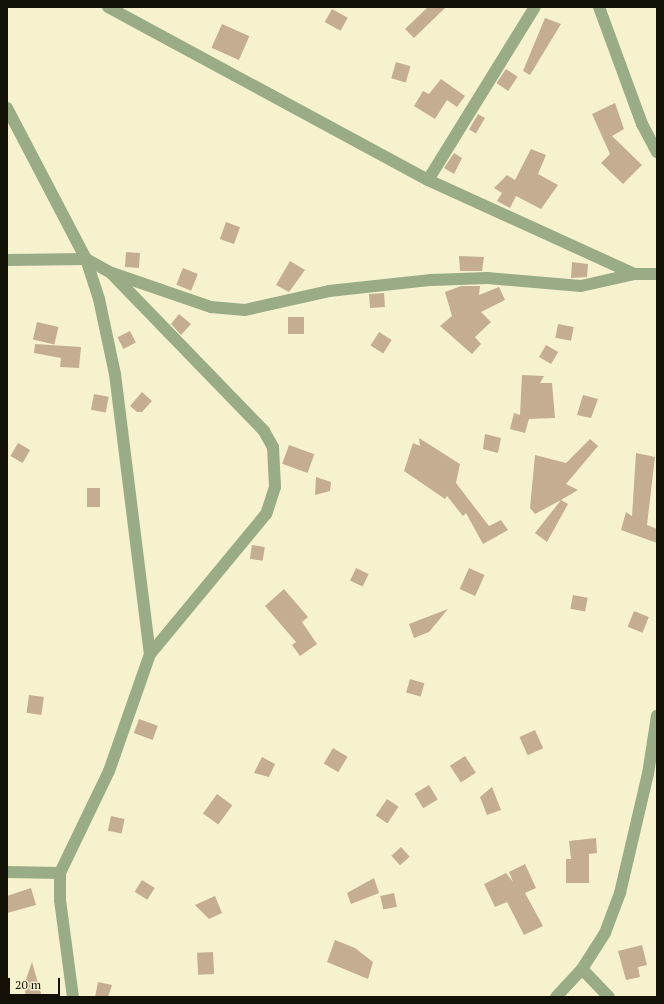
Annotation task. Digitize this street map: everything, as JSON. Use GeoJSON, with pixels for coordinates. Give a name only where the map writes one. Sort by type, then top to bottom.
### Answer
{"type":"FeatureCollection","features":[{"type":"Feature","properties":{"kind":"street"},"geometry":{"type":"LineString","coordinates":[[108,7],[428,180],[634,274]]}},
{"type":"Feature","properties":{"kind":"street"},"geometry":{"type":"LineString","coordinates":[[428,180],[535,7]]}},
{"type":"Feature","properties":{"kind":"street"},"geometry":{"type":"LineString","coordinates":[[599,7],[642,124],[657,152]]}},
{"type":"Feature","properties":{"kind":"street"},"geometry":{"type":"LineString","coordinates":[[7,108],[86,259],[114,374],[150,654]]}},
{"type":"Feature","properties":{"kind":"street"},"geometry":{"type":"LineString","coordinates":[[7,260],[86,259],[111,273],[210,308],[244,310],[329,291],[431,280],[487,278],[581,286],[634,274],[657,274]]}},
{"type":"Feature","properties":{"kind":"street"},"geometry":{"type":"LineString","coordinates":[[73,997],[60,900],[60,874],[109,771],[150,654],[266,514],[275,488],[273,447],[264,431],[111,273]]}},
{"type":"Feature","properties":{"kind":"street"},"geometry":{"type":"LineString","coordinates":[[556,997],[582,969],[605,933],[620,893],[648,774],[657,716]]}},
{"type":"Feature","properties":{"kind":"street"},"geometry":{"type":"LineString","coordinates":[[7,872],[60,874]]}},
{"type":"Feature","properties":{"kind":"street"},"geometry":{"type":"LineString","coordinates":[[582,969],[609,997]]}},
{"type":"Feature","properties":{"kind":"building"},"geometry":{"type":"Polygon","coordinates":[[[428,7],[445,8],[414,38],[405,29],[428,7]]]}},
{"type":"Feature","properties":{"kind":"building"},"geometry":{"type":"Polygon","coordinates":[[[332,9],[348,18],[340,31],[325,22],[332,9]]]}},
{"type":"Feature","properties":{"kind":"building"},"geometry":{"type":"Polygon","coordinates":[[[545,18],[561,24],[530,75],[523,71],[545,18]]]}},
{"type":"Feature","properties":{"kind":"building"},"geometry":{"type":"Polygon","coordinates":[[[222,24],[249,36],[239,60],[211,48],[222,24]]]}},
{"type":"Feature","properties":{"kind":"building"},"geometry":{"type":"Polygon","coordinates":[[[396,62],[410,66],[406,82],[391,78],[396,62]]]}},
{"type":"Feature","properties":{"kind":"building"},"geometry":{"type":"Polygon","coordinates":[[[506,69],[518,77],[508,91],[496,83],[506,69]]]}},
{"type":"Feature","properties":{"kind":"building"},"geometry":{"type":"Polygon","coordinates":[[[441,79],[465,96],[457,107],[447,100],[435,119],[414,106],[423,91],[429,94],[441,79]]]}},
{"type":"Feature","properties":{"kind":"building"},"geometry":{"type":"Polygon","coordinates":[[[615,103],[624,129],[612,136],[642,165],[623,184],[601,163],[610,154],[592,114],[615,103]]]}},
{"type":"Feature","properties":{"kind":"building"},"geometry":{"type":"Polygon","coordinates":[[[478,114],[485,118],[476,134],[469,130],[478,114]]]}},
{"type":"Feature","properties":{"kind":"building"},"geometry":{"type":"Polygon","coordinates":[[[531,149],[546,155],[538,174],[558,185],[541,209],[516,196],[510,208],[497,201],[502,193],[494,188],[507,175],[515,180],[531,149]]]}},
{"type":"Feature","properties":{"kind":"building"},"geometry":{"type":"Polygon","coordinates":[[[454,153],[462,158],[454,174],[444,168],[454,153]]]}},
{"type":"Feature","properties":{"kind":"building"},"geometry":{"type":"Polygon","coordinates":[[[226,222],[240,227],[234,244],[220,239],[226,222]]]}},
{"type":"Feature","properties":{"kind":"building"},"geometry":{"type":"Polygon","coordinates":[[[126,252],[140,253],[139,268],[125,267],[126,252]]]}},
{"type":"Feature","properties":{"kind":"building"},"geometry":{"type":"Polygon","coordinates":[[[459,256],[484,257],[482,271],[460,271],[459,256]]]}},
{"type":"Feature","properties":{"kind":"building"},"geometry":{"type":"Polygon","coordinates":[[[290,261],[305,270],[289,292],[276,285],[290,261]]]}},
{"type":"Feature","properties":{"kind":"building"},"geometry":{"type":"Polygon","coordinates":[[[572,262],[588,264],[587,277],[571,278],[572,262]]]}},
{"type":"Feature","properties":{"kind":"building"},"geometry":{"type":"Polygon","coordinates":[[[183,268],[198,274],[191,291],[176,285],[183,268]]]}},
{"type":"Feature","properties":{"kind":"building"},"geometry":{"type":"Polygon","coordinates":[[[461,286],[480,286],[479,295],[499,287],[505,300],[481,312],[491,322],[475,337],[481,344],[472,354],[440,326],[452,316],[445,292],[461,286]]]}},
{"type":"Feature","properties":{"kind":"building"},"geometry":{"type":"Polygon","coordinates":[[[384,293],[385,307],[370,308],[369,294],[384,293]]]}},
{"type":"Feature","properties":{"kind":"building"},"geometry":{"type":"Polygon","coordinates":[[[179,314],[191,324],[181,335],[171,324],[179,314]]]}},
{"type":"Feature","properties":{"kind":"building"},"geometry":{"type":"Polygon","coordinates":[[[288,317],[304,317],[304,334],[288,334],[288,317]]]}},
{"type":"Feature","properties":{"kind":"building"},"geometry":{"type":"Polygon","coordinates":[[[37,322],[58,327],[54,344],[33,340],[37,322]]]}},
{"type":"Feature","properties":{"kind":"building"},"geometry":{"type":"Polygon","coordinates":[[[558,324],[574,327],[571,341],[555,338],[558,324]]]}},
{"type":"Feature","properties":{"kind":"building"},"geometry":{"type":"Polygon","coordinates":[[[130,331],[136,343],[123,349],[118,337],[130,331]]]}},
{"type":"Feature","properties":{"kind":"building"},"geometry":{"type":"Polygon","coordinates":[[[379,332],[392,340],[383,354],[371,346],[379,332]]]}},
{"type":"Feature","properties":{"kind":"building"},"geometry":{"type":"Polygon","coordinates":[[[35,344],[81,347],[79,368],[60,367],[61,358],[34,353],[35,344]]]}},
{"type":"Feature","properties":{"kind":"building"},"geometry":{"type":"Polygon","coordinates":[[[546,345],[558,352],[551,364],[539,357],[546,345]]]}},
{"type":"Feature","properties":{"kind":"building"},"geometry":{"type":"Polygon","coordinates":[[[522,375],[544,376],[540,383],[552,383],[555,418],[529,419],[525,433],[510,429],[514,413],[520,415],[522,375]]]}},
{"type":"Feature","properties":{"kind":"building"},"geometry":{"type":"Polygon","coordinates":[[[142,392],[152,401],[142,412],[137,412],[130,406],[142,392]]]}},
{"type":"Feature","properties":{"kind":"building"},"geometry":{"type":"Polygon","coordinates":[[[94,394],[109,397],[106,413],[91,410],[94,394]]]}},
{"type":"Feature","properties":{"kind":"building"},"geometry":{"type":"Polygon","coordinates":[[[583,395],[598,399],[591,418],[577,415],[583,395]]]}},
{"type":"Feature","properties":{"kind":"building"},"geometry":{"type":"Polygon","coordinates":[[[485,434],[501,438],[498,453],[483,449],[485,434]]]}},
{"type":"Feature","properties":{"kind":"building"},"geometry":{"type":"Polygon","coordinates":[[[419,438],[460,464],[456,483],[489,526],[501,520],[508,530],[483,544],[466,513],[463,516],[447,496],[445,499],[404,471],[413,443],[420,446],[419,438]]]}},
{"type":"Feature","properties":{"kind":"building"},"geometry":{"type":"Polygon","coordinates":[[[590,439],[598,446],[566,484],[578,490],[535,514],[530,508],[535,455],[566,463],[590,439]]]}},
{"type":"Feature","properties":{"kind":"building"},"geometry":{"type":"Polygon","coordinates":[[[18,443],[30,450],[23,463],[10,456],[18,443]]]}},
{"type":"Feature","properties":{"kind":"building"},"geometry":{"type":"Polygon","coordinates":[[[289,445],[314,454],[308,473],[282,464],[289,445]]]}},
{"type":"Feature","properties":{"kind":"building"},"geometry":{"type":"Polygon","coordinates":[[[636,453],[655,457],[647,525],[657,529],[657,543],[621,530],[626,512],[632,516],[636,453]]]}},
{"type":"Feature","properties":{"kind":"building"},"geometry":{"type":"Polygon","coordinates":[[[316,477],[331,482],[330,491],[315,495],[316,477]]]}},
{"type":"Feature","properties":{"kind":"building"},"geometry":{"type":"Polygon","coordinates":[[[87,488],[100,488],[100,507],[87,507],[87,488]]]}},
{"type":"Feature","properties":{"kind":"building"},"geometry":{"type":"Polygon","coordinates":[[[561,500],[568,504],[547,542],[535,533],[561,500]]]}},
{"type":"Feature","properties":{"kind":"building"},"geometry":{"type":"Polygon","coordinates":[[[252,545],[265,547],[263,561],[250,559],[252,545]]]}},
{"type":"Feature","properties":{"kind":"building"},"geometry":{"type":"Polygon","coordinates":[[[356,568],[369,574],[363,587],[350,581],[356,568]]]}},
{"type":"Feature","properties":{"kind":"building"},"geometry":{"type":"Polygon","coordinates":[[[469,568],[485,575],[475,596],[460,589],[469,568]]]}},
{"type":"Feature","properties":{"kind":"building"},"geometry":{"type":"Polygon","coordinates":[[[284,589],[308,617],[302,622],[317,644],[300,656],[292,645],[296,642],[265,606],[284,589]]]}},
{"type":"Feature","properties":{"kind":"building"},"geometry":{"type":"Polygon","coordinates":[[[573,595],[588,598],[585,612],[570,609],[573,595]]]}},
{"type":"Feature","properties":{"kind":"building"},"geometry":{"type":"Polygon","coordinates":[[[448,609],[429,632],[414,638],[409,624],[448,609]]]}},
{"type":"Feature","properties":{"kind":"building"},"geometry":{"type":"Polygon","coordinates":[[[634,611],[649,617],[642,633],[628,627],[634,611]]]}},
{"type":"Feature","properties":{"kind":"building"},"geometry":{"type":"Polygon","coordinates":[[[410,679],[424,683],[421,697],[406,692],[410,679]]]}},
{"type":"Feature","properties":{"kind":"building"},"geometry":{"type":"Polygon","coordinates":[[[29,695],[44,697],[41,715],[26,713],[29,695]]]}},
{"type":"Feature","properties":{"kind":"building"},"geometry":{"type":"Polygon","coordinates":[[[139,719],[158,726],[153,740],[134,733],[139,719]]]}},
{"type":"Feature","properties":{"kind":"building"},"geometry":{"type":"Polygon","coordinates":[[[535,730],[543,748],[528,755],[519,737],[535,730]]]}},
{"type":"Feature","properties":{"kind":"building"},"geometry":{"type":"Polygon","coordinates":[[[333,748],[348,757],[338,772],[324,763],[333,748]]]}},
{"type":"Feature","properties":{"kind":"building"},"geometry":{"type":"Polygon","coordinates":[[[465,756],[476,773],[461,783],[450,766],[465,756]]]}},
{"type":"Feature","properties":{"kind":"building"},"geometry":{"type":"Polygon","coordinates":[[[262,757],[275,764],[269,777],[254,773],[262,757]]]}},
{"type":"Feature","properties":{"kind":"building"},"geometry":{"type":"Polygon","coordinates":[[[429,785],[438,800],[423,808],[414,794],[429,785]]]}},
{"type":"Feature","properties":{"kind":"building"},"geometry":{"type":"Polygon","coordinates":[[[492,787],[501,810],[487,815],[480,797],[492,787]]]}},
{"type":"Feature","properties":{"kind":"building"},"geometry":{"type":"Polygon","coordinates":[[[217,794],[232,805],[218,825],[203,813],[217,794]]]}},
{"type":"Feature","properties":{"kind":"building"},"geometry":{"type":"Polygon","coordinates":[[[387,799],[399,807],[387,823],[376,816],[387,799]]]}},
{"type":"Feature","properties":{"kind":"building"},"geometry":{"type":"Polygon","coordinates":[[[111,816],[125,819],[122,834],[108,831],[111,816]]]}},
{"type":"Feature","properties":{"kind":"building"},"geometry":{"type":"Polygon","coordinates":[[[596,838],[597,853],[589,854],[589,883],[566,883],[566,859],[571,859],[569,841],[596,838]]]}},
{"type":"Feature","properties":{"kind":"building"},"geometry":{"type":"Polygon","coordinates":[[[401,847],[410,857],[400,865],[391,856],[401,847]]]}},
{"type":"Feature","properties":{"kind":"building"},"geometry":{"type":"Polygon","coordinates":[[[525,864],[536,888],[525,893],[543,926],[524,935],[507,902],[495,907],[484,884],[506,873],[513,882],[509,872],[525,864]]]}},
{"type":"Feature","properties":{"kind":"building"},"geometry":{"type":"Polygon","coordinates":[[[374,878],[379,893],[351,904],[347,893],[374,878]]]}},
{"type":"Feature","properties":{"kind":"building"},"geometry":{"type":"Polygon","coordinates":[[[142,880],[155,888],[147,900],[135,892],[142,880]]]}},
{"type":"Feature","properties":{"kind":"building"},"geometry":{"type":"Polygon","coordinates":[[[31,888],[36,905],[7,913],[7,896],[31,888]]]}},
{"type":"Feature","properties":{"kind":"building"},"geometry":{"type":"Polygon","coordinates":[[[394,893],[397,907],[383,910],[380,896],[394,893]]]}},
{"type":"Feature","properties":{"kind":"building"},"geometry":{"type":"Polygon","coordinates":[[[215,896],[222,913],[209,919],[195,905],[215,896]]]}},
{"type":"Feature","properties":{"kind":"building"},"geometry":{"type":"Polygon","coordinates":[[[335,940],[355,948],[373,962],[368,979],[327,962],[335,940]]]}},
{"type":"Feature","properties":{"kind":"building"},"geometry":{"type":"Polygon","coordinates":[[[642,945],[647,965],[638,967],[640,977],[626,980],[618,951],[642,945]]]}},
{"type":"Feature","properties":{"kind":"building"},"geometry":{"type":"Polygon","coordinates":[[[213,952],[214,974],[198,975],[197,953],[213,952]]]}},
{"type":"Feature","properties":{"kind":"building"},"geometry":{"type":"Polygon","coordinates":[[[32,962],[42,997],[26,997],[24,985],[32,962]]]}},
{"type":"Feature","properties":{"kind":"building"},"geometry":{"type":"Polygon","coordinates":[[[98,982],[112,985],[108,997],[95,997],[98,982]]]}}]}
